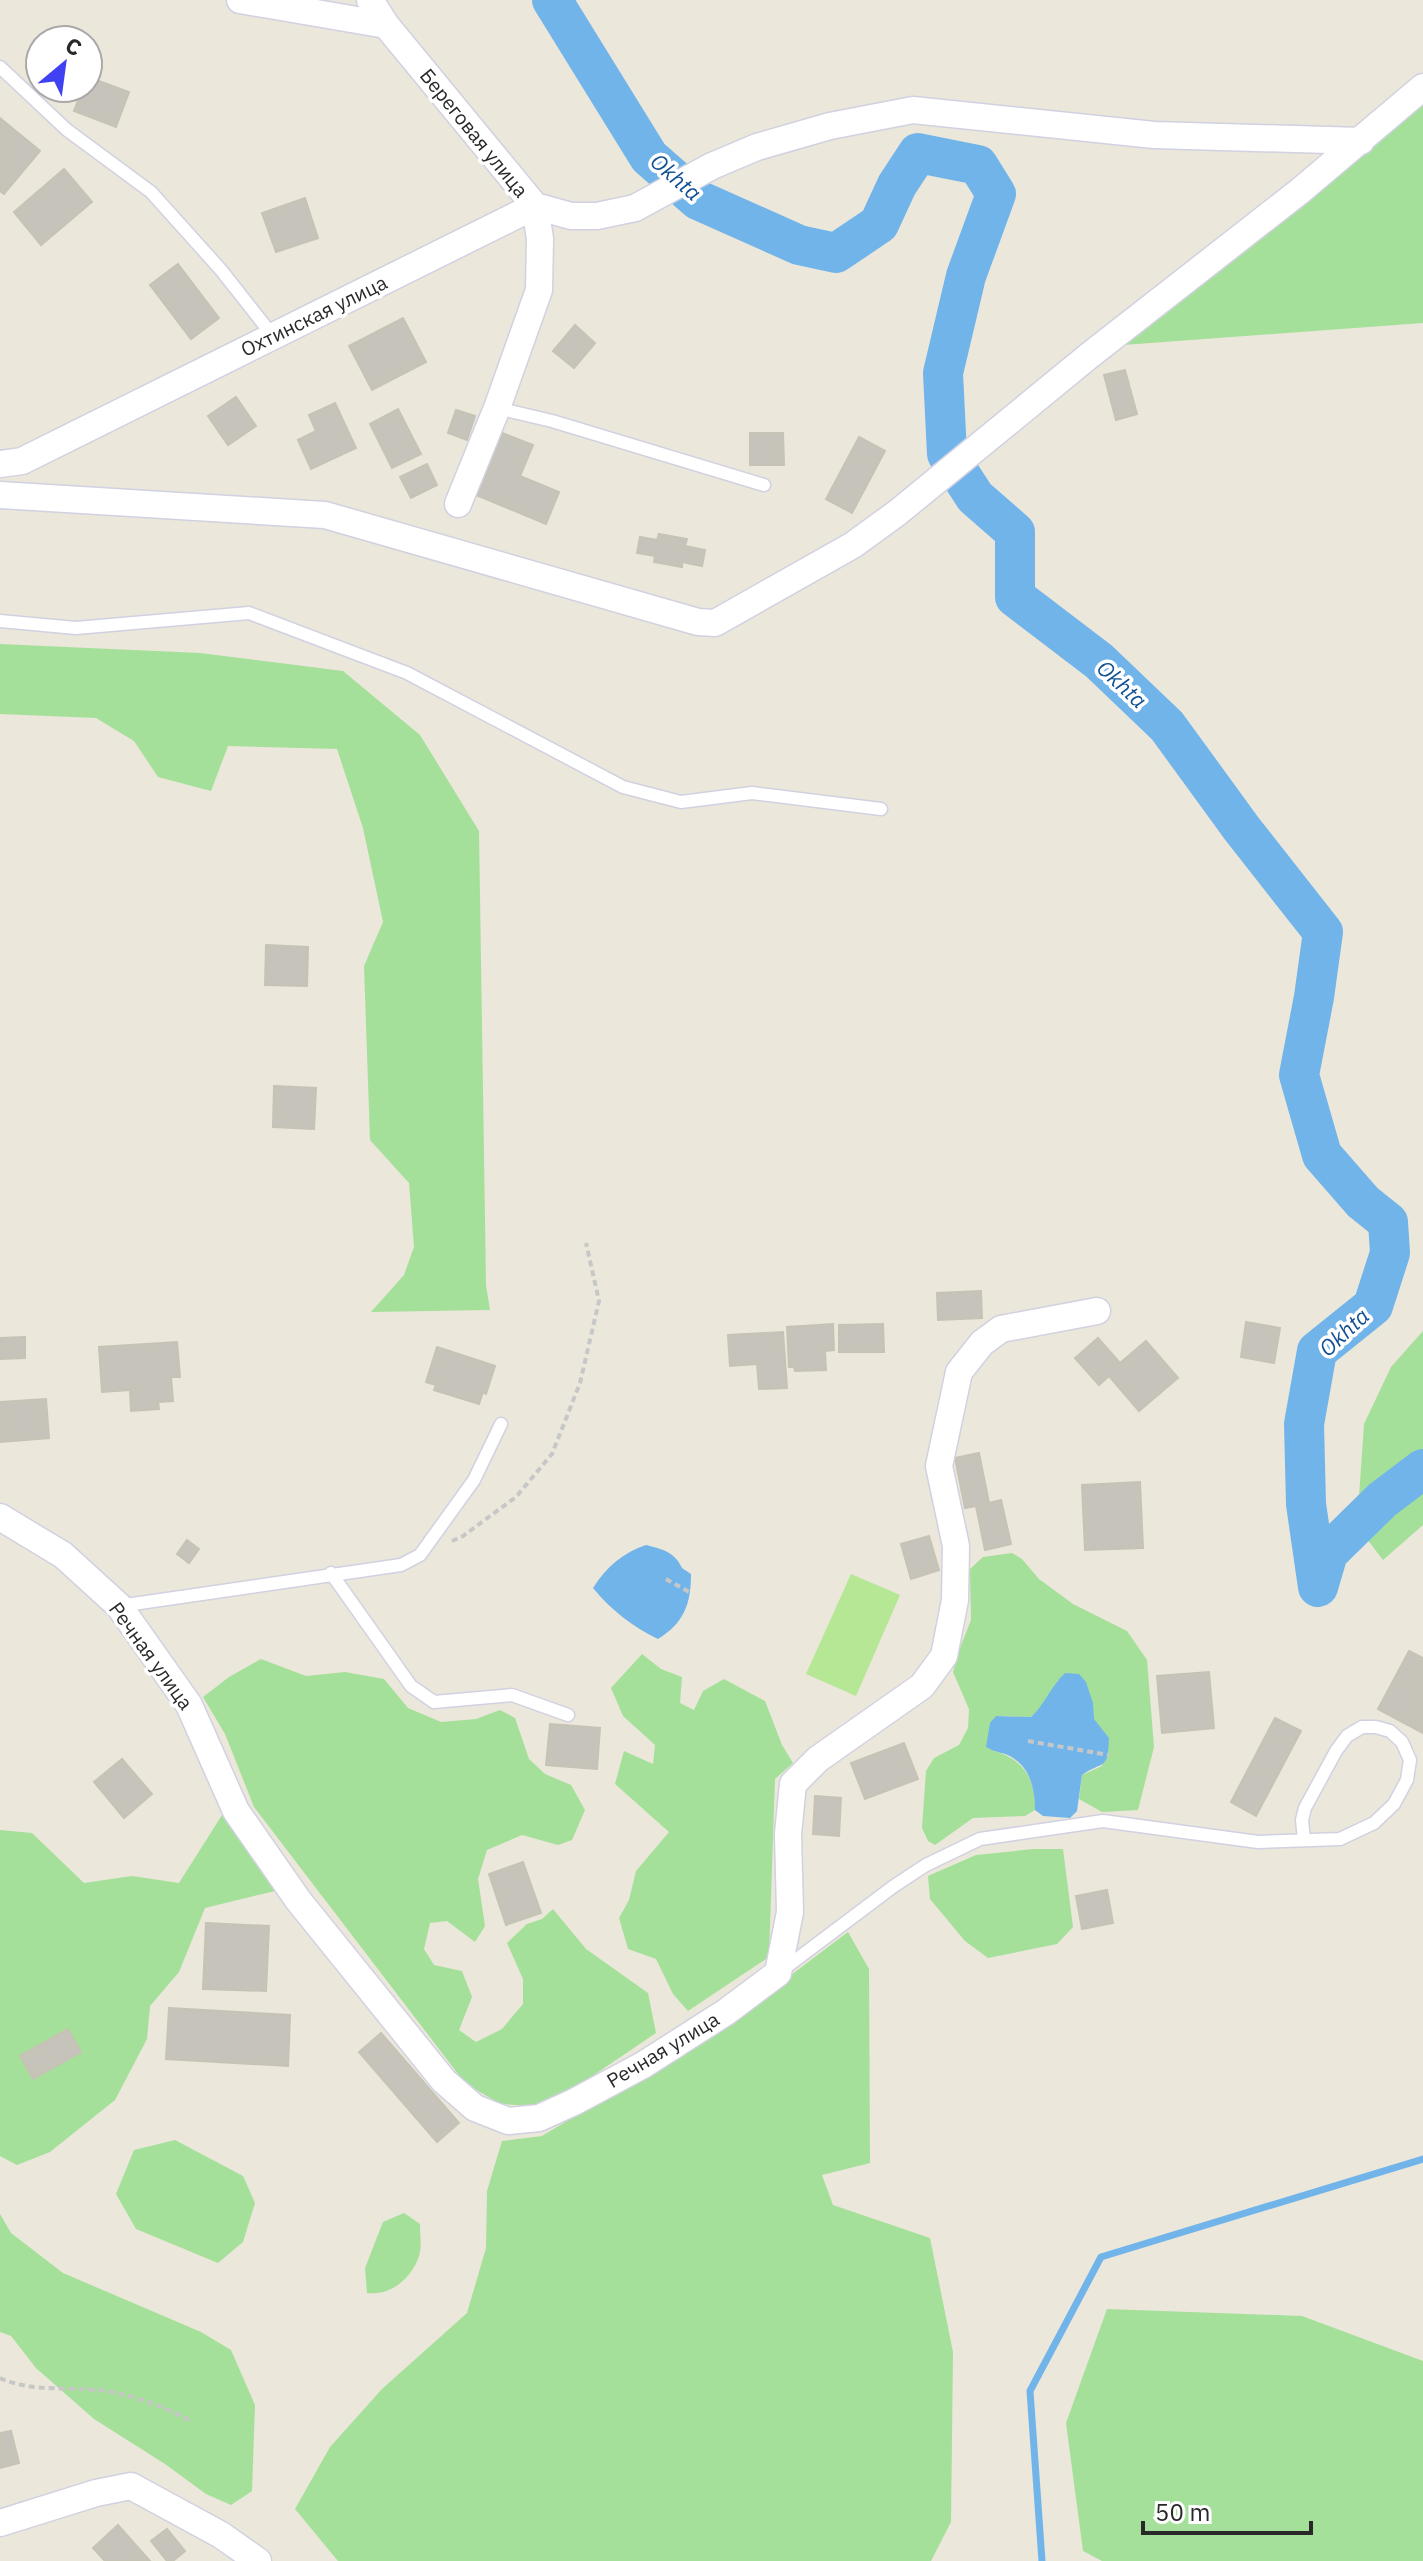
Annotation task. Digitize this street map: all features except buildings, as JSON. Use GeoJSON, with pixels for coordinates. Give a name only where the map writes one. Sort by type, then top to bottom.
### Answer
{"type":"FeatureCollection","features":[{"type":"Feature","properties":{"kind":"street"},"geometry":{"type":"LineString","coordinates":[[240,0],[386,25]]}},
{"type":"Feature","properties":{"kind":"street","name":"Береговая улица"},"geometry":{"type":"LineString","coordinates":[[370,0],[386,25],[535,206],[540,239],[539,290],[497,408],[458,504]]}},
{"type":"Feature","properties":{"kind":"street"},"geometry":{"type":"LineString","coordinates":[[0,495],[325,515],[698,622],[715,623],[853,545],[1361,141],[1423,87]]}},
{"type":"Feature","properties":{"kind":"street"},"geometry":{"type":"LineString","coordinates":[[535,206],[571,216],[597,216],[635,208],[712,166],[757,147],[830,126],[913,110],[1154,135],[1361,141]]}},
{"type":"Feature","properties":{"kind":"street","name":"Охтинская улица"},"geometry":{"type":"LineString","coordinates":[[0,464],[22,461],[535,206]]}},
{"type":"Feature","properties":{"kind":"street"},"geometry":{"type":"LineString","coordinates":[[778,1973],[790,1912],[788,1834],[793,1784],[818,1759],[922,1686],[944,1656],[955,1600],[956,1546],[939,1466],[959,1372],[982,1343],[1001,1329],[1097,1311]]}},
{"type":"Feature","properties":{"kind":"street","name":"Речная улица"},"geometry":{"type":"LineString","coordinates":[[0,1517],[63,1555],[119,1606],[189,1705],[236,1811],[298,1900],[444,2081],[475,2108],[508,2121],[539,2118],[643,2065],[726,2012],[778,1973]]}},
{"type":"Feature","properties":{"kind":"street"},"geometry":{"type":"LineString","coordinates":[[0,2523],[96,2493],[131,2486],[221,2535],[258,2561]]}},
{"type":"Feature","properties":{"kind":"lane"},"geometry":{"type":"LineString","coordinates":[[0,67],[67,130],[151,192],[221,270],[273,336]]}},
{"type":"Feature","properties":{"kind":"lane"},"geometry":{"type":"LineString","coordinates":[[497,408],[594,433],[764,485]]}},
{"type":"Feature","properties":{"kind":"lane"},"geometry":{"type":"LineString","coordinates":[[0,621],[76,628],[249,613],[407,673],[623,787],[681,802],[752,793],[881,809]]}},
{"type":"Feature","properties":{"kind":"lane"},"geometry":{"type":"LineString","coordinates":[[119,1606],[401,1565],[420,1555],[474,1480],[501,1424]]}},
{"type":"Feature","properties":{"kind":"lane"},"geometry":{"type":"LineString","coordinates":[[331,1573],[411,1686],[434,1702],[512,1695],[568,1715]]}},
{"type":"Feature","properties":{"kind":"lane"},"geometry":{"type":"LineString","coordinates":[[778,1973],[894,1886],[926,1865],[980,1839],[1103,1821],[1258,1842],[1340,1839],[1374,1823],[1394,1804],[1407,1780],[1410,1760],[1402,1742],[1390,1731],[1362,1727],[1347,1736],[1305,1808],[1302,1820],[1304,1840]]}},
{"type":"Feature","properties":{"kind":"path"},"geometry":{"type":"LineString","coordinates":[[420,1555],[463,1536],[516,1497],[552,1454],[580,1383],[599,1301],[586,1243]]}},
{"type":"Feature","properties":{"kind":"path"},"geometry":{"type":"LineString","coordinates":[[666,1579],[691,1593]]}},
{"type":"Feature","properties":{"kind":"path"},"geometry":{"type":"LineString","coordinates":[[1028,1741],[1109,1755]]}},
{"type":"Feature","properties":{"kind":"path"},"geometry":{"type":"LineString","coordinates":[[0,2378],[11,2383],[55,2390],[103,2391],[150,2401],[193,2422]]}},
{"type":"Feature","properties":{"kind":"green space"},"geometry":{"type":"Polygon","coordinates":[[[1423,98],[1423,323],[1123,345],[1423,98]]]}},
{"type":"Feature","properties":{"kind":"green space"},"geometry":{"type":"Polygon","coordinates":[[[0,644],[200,653],[343,671],[420,735],[479,831],[486,1285],[490,1310],[371,1312],[404,1275],[414,1247],[409,1183],[370,1140],[364,966],[383,922],[363,828],[337,749],[228,746],[211,791],[158,777],[134,741],[96,718],[0,714],[0,644]]]}},
{"type":"Feature","properties":{"kind":"green space"},"geometry":{"type":"Polygon","coordinates":[[[1423,1331],[1423,1525],[1383,1560],[1357,1526],[1364,1424],[1391,1367],[1423,1331]]]}},
{"type":"Feature","properties":{"kind":"green space"},"geometry":{"type":"Polygon","coordinates":[[[1012,1553],[1022,1559],[1039,1579],[1073,1604],[1127,1631],[1147,1660],[1154,1747],[1138,1810],[1102,1812],[1079,1799],[1082,1775],[1102,1766],[1109,1738],[1093,1719],[1093,1703],[1058,1680],[1040,1709],[1031,1717],[996,1716],[994,1751],[1013,1759],[1026,1772],[1033,1789],[1035,1810],[1025,1816],[973,1818],[935,1845],[928,1841],[922,1828],[926,1771],[934,1758],[959,1745],[968,1728],[969,1709],[953,1672],[971,1620],[970,1569],[983,1557],[1012,1553]]]}},
{"type":"Feature","properties":{"kind":"green space"},"geometry":{"type":"Polygon","coordinates":[[[851,1574],[900,1595],[856,1696],[806,1674],[851,1574]]]}},
{"type":"Feature","properties":{"kind":"green space"},"geometry":{"type":"Polygon","coordinates":[[[642,1654],[661,1669],[682,1677],[680,1703],[694,1710],[703,1691],[724,1679],[765,1701],[782,1745],[793,1763],[775,1779],[769,1957],[688,2011],[673,1994],[656,1959],[628,1949],[619,1918],[629,1900],[636,1871],[669,1832],[615,1784],[624,1751],[653,1764],[655,1745],[623,1716],[611,1688],[642,1654]]]}},
{"type":"Feature","properties":{"kind":"green space"},"geometry":{"type":"Polygon","coordinates":[[[261,1659],[306,1676],[345,1672],[384,1679],[408,1708],[441,1722],[476,1719],[500,1710],[515,1718],[529,1759],[545,1774],[571,1785],[585,1810],[572,1840],[558,1845],[522,1835],[487,1850],[478,1879],[485,1926],[475,1942],[447,1921],[430,1923],[424,1949],[434,1965],[462,1971],[472,1997],[459,2030],[476,2042],[502,2029],[523,2004],[523,1979],[507,1943],[527,1924],[542,1919],[553,1909],[586,1949],[648,1993],[656,2033],[579,2085],[534,2106],[500,2104],[465,2083],[254,1807],[225,1734],[203,1697],[229,1677],[261,1659]]]}},
{"type":"Feature","properties":{"kind":"green space"},"geometry":{"type":"Polygon","coordinates":[[[222,1815],[275,1891],[205,1908],[179,1972],[150,2006],[147,2039],[115,2100],[50,2152],[17,2165],[0,2156],[0,1830],[32,1833],[84,1883],[132,1876],[179,1883],[222,1815]]]}},
{"type":"Feature","properties":{"kind":"green space"},"geometry":{"type":"Polygon","coordinates":[[[1063,1849],[1073,1927],[1057,1944],[988,1958],[965,1941],[930,1899],[928,1876],[976,1855],[1063,1849]]]}},
{"type":"Feature","properties":{"kind":"green space"},"geometry":{"type":"Polygon","coordinates":[[[848,1932],[869,1969],[870,2163],[822,2175],[833,2205],[930,2238],[953,2352],[951,2522],[931,2561],[338,2561],[295,2509],[330,2447],[382,2389],[467,2313],[486,2248],[487,2191],[502,2141],[542,2136],[721,2028],[848,1932]]]}},
{"type":"Feature","properties":{"kind":"green space"},"geometry":{"type":"Polygon","coordinates":[[[175,2140],[243,2176],[255,2203],[243,2242],[218,2263],[136,2229],[116,2194],[134,2150],[175,2140]]]}},
{"type":"Feature","properties":{"kind":"green space"},"geometry":{"type":"Polygon","coordinates":[[[404,2213],[420,2224],[416,2264],[399,2284],[384,2292],[367,2293],[365,2268],[383,2222],[404,2213]]]}},
{"type":"Feature","properties":{"kind":"green space"},"geometry":{"type":"Polygon","coordinates":[[[0,2214],[11,2233],[63,2273],[201,2332],[231,2350],[255,2405],[252,2491],[231,2505],[206,2494],[94,2419],[36,2368],[11,2336],[0,2332],[0,2214]]]}},
{"type":"Feature","properties":{"kind":"green space"},"geometry":{"type":"Polygon","coordinates":[[[1107,2309],[1302,2316],[1423,2361],[1423,2561],[1102,2561],[1083,2551],[1066,2423],[1107,2309]]]}},
{"type":"Feature","properties":{"kind":"water"},"geometry":{"type":"Polygon","coordinates":[[[646,1545],[672,1555],[691,1574],[690,1595],[684,1612],[674,1626],[658,1639],[622,1617],[593,1588],[616,1561],[646,1545]]]}},
{"type":"Feature","properties":{"kind":"water"},"geometry":{"type":"Polygon","coordinates":[[[1065,1673],[1079,1674],[1086,1682],[1093,1703],[1094,1719],[1109,1738],[1106,1761],[1082,1775],[1077,1811],[1070,1818],[1043,1816],[1035,1810],[1032,1785],[1020,1763],[986,1747],[990,1723],[996,1716],[1031,1717],[1065,1673]]]}},
{"type":"Feature","properties":{"kind":"waterway","name":"Okhta"},"geometry":{"type":"LineString","coordinates":[[552,0],[649,157],[698,200],[799,245],[836,253],[879,224],[897,185],[918,153],[978,165],[996,194],[966,276],[943,373],[947,454],[975,497],[1015,532],[1015,597],[1099,661],[1167,726],[1323,932],[1299,1075],[1322,1155],[1363,1202],[1388,1222],[1390,1253],[1373,1306],[1317,1351],[1304,1424],[1306,1504],[1318,1587],[1328,1553],[1382,1500],[1423,1469]]}},
{"type":"Feature","properties":{"kind":"waterway"},"geometry":{"type":"LineString","coordinates":[[1042,2561],[1030,2391],[1101,2257],[1423,2159]]}}]}
